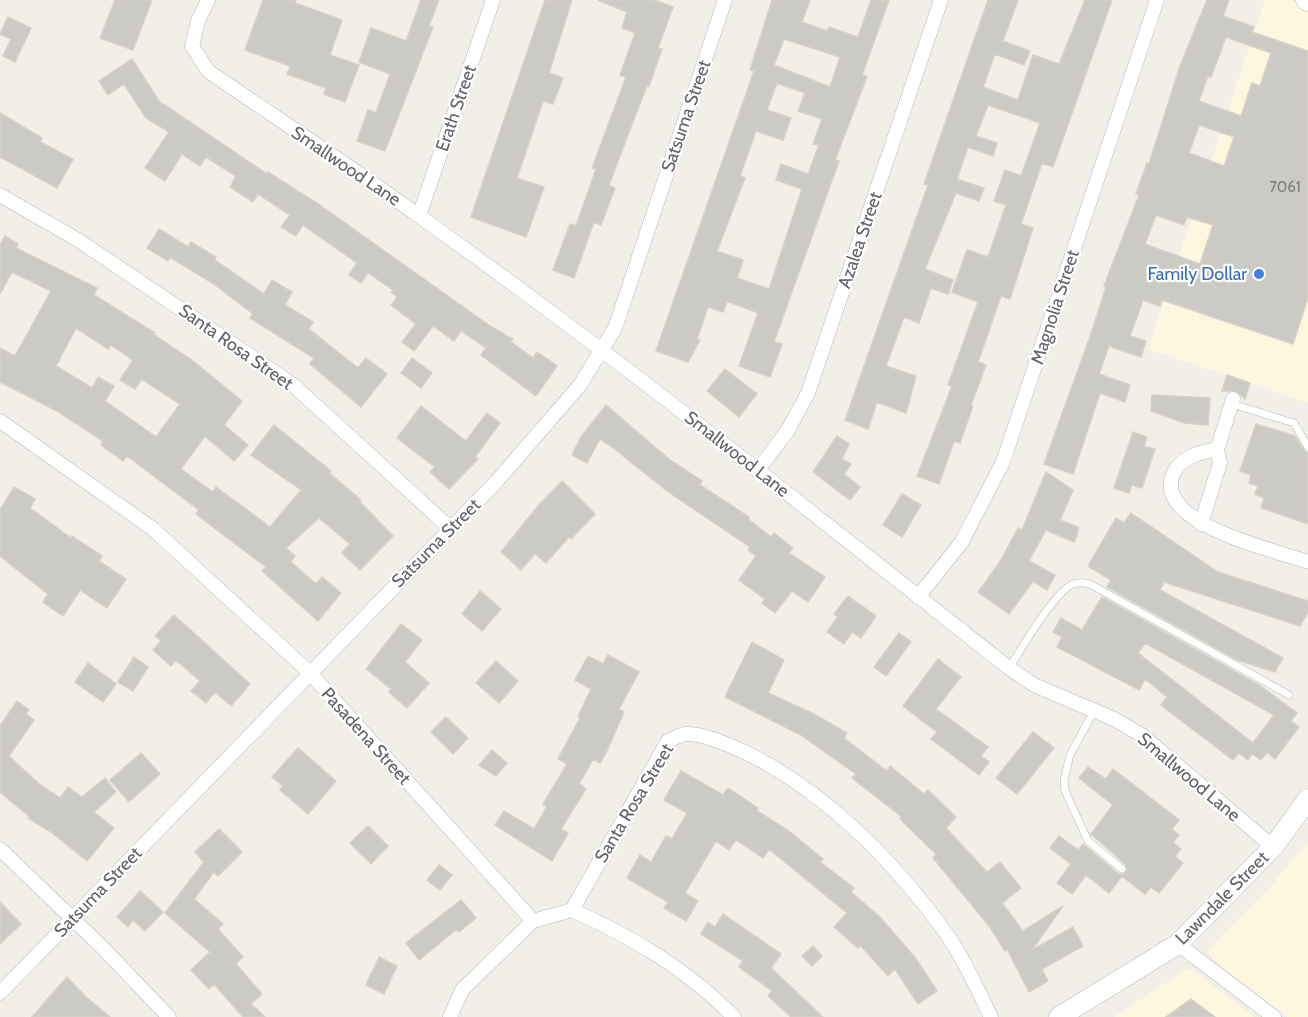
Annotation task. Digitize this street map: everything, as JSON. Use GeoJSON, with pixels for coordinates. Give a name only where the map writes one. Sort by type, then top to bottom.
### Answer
{"type":"FeatureCollection","features":[{"type":"Feature","properties":{"kind":"main road","name":"Lawndale Street"},"geometry":{"type":"LineString","coordinates":[[1059,1017],[1178,944],[1274,847],[1308,799]]}},
{"type":"Feature","properties":{"kind":"street","name":"Smallwood Lane"},"geometry":{"type":"LineString","coordinates":[[208,0],[198,21],[192,46],[208,71],[419,216],[602,351],[758,470],[1009,668],[1034,685],[1094,711],[1143,736],[1274,847]]}},
{"type":"Feature","properties":{"kind":"street","name":"Erath Street"},"geometry":{"type":"LineString","coordinates":[[419,216],[492,0]]}},
{"type":"Feature","properties":{"kind":"street","name":"Satsuma Street"},"geometry":{"type":"LineString","coordinates":[[0,993],[535,439],[580,385],[615,328],[725,0]]}},
{"type":"Feature","properties":{"kind":"street","name":"Azalea Street"},"geometry":{"type":"LineString","coordinates":[[758,470],[788,430],[808,393],[940,0]]}},
{"type":"Feature","properties":{"kind":"street","name":"Magnolia Street"},"geometry":{"type":"LineString","coordinates":[[918,597],[961,543],[1003,462],[1157,0]]}},
{"type":"Feature","properties":{"kind":"street","name":"Santa Rosa Street"},"geometry":{"type":"LineString","coordinates":[[0,195],[78,240],[292,384],[450,528]]}},
{"type":"Feature","properties":{"kind":"street"},"geometry":{"type":"LineString","coordinates":[[1201,524],[1220,463],[1217,450],[1233,401]]}},
{"type":"Feature","properties":{"kind":"street","name":"Pasadena Street"},"geometry":{"type":"LineString","coordinates":[[0,422],[153,529],[309,672],[533,921]]}},
{"type":"Feature","properties":{"kind":"street"},"geometry":{"type":"LineString","coordinates":[[1217,450],[1204,450],[1186,459],[1175,471],[1170,486],[1174,502],[1201,524],[1308,562]]}},
{"type":"Feature","properties":{"kind":"street","name":"Santa Rosa Street"},"geometry":{"type":"LineString","coordinates":[[572,910],[668,741],[683,734],[705,736],[753,756],[813,795],[868,844],[913,891],[949,938],[991,1017]]}},
{"type":"Feature","properties":{"kind":"street"},"geometry":{"type":"LineString","coordinates":[[0,849],[72,918],[169,1017]]}},
{"type":"Feature","properties":{"kind":"street"},"geometry":{"type":"LineString","coordinates":[[450,1017],[462,990],[533,921],[572,910],[616,930],[660,955],[715,998],[734,1017]]}},
{"type":"Feature","properties":{"kind":"street"},"geometry":{"type":"LineString","coordinates":[[1178,944],[1274,1017]]}},
{"type":"Feature","properties":{"kind":"lane"},"geometry":{"type":"LineString","coordinates":[[1233,401],[1294,423],[1308,447]]}},
{"type":"Feature","properties":{"kind":"lane"},"geometry":{"type":"LineString","coordinates":[[1009,668],[1056,599],[1068,586],[1080,582],[1090,584],[1289,694]]}},
{"type":"Feature","properties":{"kind":"lane"},"geometry":{"type":"LineString","coordinates":[[1094,711],[1071,755],[1064,780],[1065,791],[1088,841],[1122,869]]}},
{"type":"Feature","properties":{"kind":"shaded area"},"geometry":{"type":"Polygon","coordinates":[[[1265,0],[1289,0],[1308,7],[1308,403],[1148,349],[1265,0]]]}},
{"type":"Feature","properties":{"kind":"shaded area"},"geometry":{"type":"Polygon","coordinates":[[[1308,841],[1308,1017],[1287,1017],[1217,963],[1209,954],[1209,949],[1270,888],[1308,841]]]}},
{"type":"Feature","properties":{"kind":"shaded area"},"geometry":{"type":"Polygon","coordinates":[[[1192,969],[1254,1017],[1114,1017],[1185,970],[1192,969]]]}},
{"type":"Feature","properties":{"kind":"building"},"geometry":{"type":"Polygon","coordinates":[[[115,0],[152,0],[133,50],[100,38],[115,0]]]}},
{"type":"Feature","properties":{"kind":"building"},"geometry":{"type":"Polygon","coordinates":[[[263,0],[296,0],[295,3],[342,20],[330,55],[359,65],[345,102],[324,94],[326,88],[287,74],[290,66],[245,50],[263,0]]]}},
{"type":"Feature","properties":{"kind":"building"},"geometry":{"type":"Polygon","coordinates":[[[421,0],[439,0],[429,26],[433,27],[385,151],[357,141],[368,110],[376,113],[390,74],[359,62],[371,28],[406,41],[421,0]]]}},
{"type":"Feature","properties":{"kind":"building"},"geometry":{"type":"Polygon","coordinates":[[[545,0],[572,0],[549,73],[563,78],[553,104],[543,101],[517,178],[544,187],[526,237],[471,217],[545,0]]]}},
{"type":"Feature","properties":{"kind":"building"},"geometry":{"type":"Polygon","coordinates":[[[598,0],[654,0],[673,7],[658,48],[662,49],[649,86],[647,85],[609,185],[615,188],[601,225],[594,222],[574,278],[553,270],[570,224],[576,226],[596,169],[592,168],[626,77],[620,75],[635,33],[622,28],[627,12],[598,0]]]}},
{"type":"Feature","properties":{"kind":"building"},"geometry":{"type":"Polygon","coordinates":[[[772,0],[810,0],[802,22],[827,31],[829,27],[858,37],[871,0],[889,0],[862,75],[867,77],[835,160],[839,161],[774,342],[782,344],[770,377],[739,366],[758,313],[727,301],[723,312],[708,307],[697,339],[700,340],[688,362],[656,351],[754,71],[750,70],[772,0]],[[784,39],[774,65],[830,87],[840,57],[784,39]],[[777,83],[767,110],[791,118],[783,140],[756,131],[740,176],[745,178],[717,251],[743,260],[737,278],[769,289],[802,189],[776,180],[781,164],[808,174],[819,145],[813,144],[822,119],[798,111],[805,93],[777,83]]]}},
{"type":"Feature","properties":{"kind":"building"},"geometry":{"type":"Polygon","coordinates":[[[988,0],[1018,0],[1003,41],[1030,51],[1024,65],[995,54],[983,87],[1018,100],[1033,55],[1059,64],[1085,0],[1112,0],[1053,167],[1042,163],[1021,224],[1033,228],[1010,299],[1001,296],[978,362],[986,365],[971,405],[973,406],[960,443],[954,441],[939,484],[917,476],[952,386],[948,385],[978,302],[952,292],[967,250],[988,257],[1006,205],[994,201],[1005,170],[1021,176],[1040,123],[988,105],[976,136],[997,143],[993,156],[968,147],[957,179],[984,188],[979,201],[956,193],[925,269],[953,280],[948,294],[931,288],[919,323],[904,317],[886,366],[916,376],[906,413],[877,402],[868,429],[845,420],[928,185],[924,184],[988,0]]]}},
{"type":"Feature","properties":{"kind":"building"},"geometry":{"type":"Polygon","coordinates":[[[1207,0],[1229,0],[1223,16],[1254,27],[1252,32],[1308,51],[1308,298],[1293,344],[1162,300],[1160,306],[1143,300],[1130,336],[1146,341],[1141,357],[1109,346],[1099,374],[1130,385],[1125,402],[1100,393],[1073,474],[1044,464],[1092,331],[1106,287],[1104,286],[1139,195],[1136,194],[1147,163],[1149,164],[1180,66],[1207,0]],[[1226,37],[1199,101],[1241,116],[1252,83],[1260,86],[1271,53],[1226,37]],[[1199,125],[1189,153],[1224,166],[1234,137],[1199,125]],[[1156,215],[1145,244],[1200,264],[1213,225],[1187,217],[1184,225],[1156,215]]]}},
{"type":"Feature","properties":{"kind":"building"},"geometry":{"type":"Polygon","coordinates":[[[8,17],[31,28],[15,62],[3,56],[11,39],[0,34],[8,17]]]}},
{"type":"Feature","properties":{"kind":"building"},"geometry":{"type":"Polygon","coordinates":[[[132,59],[159,101],[267,174],[268,172],[317,203],[490,326],[513,339],[511,342],[533,358],[537,352],[557,366],[536,396],[481,355],[486,348],[461,331],[454,341],[433,326],[414,351],[402,342],[416,324],[391,305],[397,297],[391,292],[393,290],[368,273],[361,283],[349,275],[357,263],[303,225],[296,236],[281,227],[290,215],[258,194],[253,202],[230,187],[236,176],[206,157],[200,166],[182,154],[165,181],[145,168],[169,132],[146,118],[124,84],[108,95],[99,81],[132,59]]]}},
{"type":"Feature","properties":{"kind":"building"},"geometry":{"type":"Polygon","coordinates":[[[0,113],[42,138],[40,142],[73,159],[57,188],[0,157],[0,113]]]}},
{"type":"Feature","properties":{"kind":"building"},"geometry":{"type":"Polygon","coordinates":[[[159,229],[188,247],[191,242],[216,257],[215,260],[264,294],[272,280],[292,292],[285,305],[313,322],[309,329],[358,368],[366,358],[387,374],[361,407],[310,364],[314,358],[250,318],[253,314],[214,284],[170,257],[168,261],[147,248],[159,229]]]}},
{"type":"Feature","properties":{"kind":"building"},"geometry":{"type":"Polygon","coordinates":[[[5,236],[18,244],[16,248],[97,288],[94,295],[155,333],[153,334],[192,360],[242,401],[224,425],[248,445],[234,461],[205,436],[181,469],[213,492],[216,487],[270,527],[301,490],[251,455],[274,425],[331,471],[329,473],[361,500],[360,502],[393,536],[360,570],[342,553],[350,544],[319,518],[286,548],[295,556],[291,562],[316,584],[322,577],[341,593],[318,621],[262,571],[266,567],[196,514],[199,510],[127,456],[123,461],[101,445],[103,441],[57,411],[0,382],[0,348],[15,356],[51,291],[12,272],[0,294],[0,245],[5,236]],[[76,328],[56,366],[92,388],[98,377],[114,386],[105,401],[156,437],[180,404],[142,379],[135,389],[120,380],[133,360],[111,345],[108,349],[76,328]]]}},
{"type":"Feature","properties":{"kind":"building"},"geometry":{"type":"Polygon","coordinates":[[[412,358],[432,373],[421,388],[401,373],[412,358]]]}},
{"type":"Feature","properties":{"kind":"building"},"geometry":{"type":"Polygon","coordinates":[[[725,369],[757,394],[739,417],[707,391],[725,369]]]}},
{"type":"Feature","properties":{"kind":"building"},"geometry":{"type":"Polygon","coordinates":[[[1227,375],[1250,383],[1245,399],[1236,391],[1222,391],[1227,375]]]}},
{"type":"Feature","properties":{"kind":"building"},"geometry":{"type":"Polygon","coordinates":[[[1152,395],[1210,398],[1208,425],[1184,423],[1151,411],[1152,395]]]}},
{"type":"Feature","properties":{"kind":"building"},"geometry":{"type":"Polygon","coordinates":[[[606,405],[669,459],[702,481],[700,485],[749,517],[748,519],[771,537],[774,533],[793,548],[789,553],[825,577],[808,602],[792,591],[775,613],[762,603],[765,599],[739,580],[756,556],[748,550],[750,547],[667,491],[600,439],[587,463],[572,455],[581,437],[606,405]]]}},
{"type":"Feature","properties":{"kind":"building"},"geometry":{"type":"Polygon","coordinates":[[[421,406],[466,441],[487,413],[500,423],[475,457],[478,459],[449,489],[430,472],[435,467],[397,438],[421,406]]]}},
{"type":"Feature","properties":{"kind":"building"},"geometry":{"type":"Polygon","coordinates":[[[1256,424],[1295,436],[1308,453],[1308,524],[1261,508],[1264,498],[1255,494],[1258,486],[1249,483],[1251,475],[1240,471],[1256,424]]]}},
{"type":"Feature","properties":{"kind":"building"},"geometry":{"type":"Polygon","coordinates":[[[1133,432],[1147,437],[1144,446],[1155,449],[1142,488],[1132,485],[1129,493],[1114,488],[1133,432]]]}},
{"type":"Feature","properties":{"kind":"building"},"geometry":{"type":"Polygon","coordinates":[[[837,436],[849,444],[842,459],[851,464],[844,474],[860,487],[850,500],[813,472],[837,436]]]}},
{"type":"Feature","properties":{"kind":"building"},"geometry":{"type":"Polygon","coordinates":[[[1046,472],[1073,490],[1060,520],[1078,527],[1078,533],[1074,542],[1046,530],[1029,561],[1055,575],[1047,590],[1033,581],[1009,614],[978,592],[1001,560],[1018,528],[1022,530],[1046,472]]]}},
{"type":"Feature","properties":{"kind":"building"},"geometry":{"type":"Polygon","coordinates":[[[562,481],[595,514],[571,539],[569,537],[546,563],[535,554],[521,570],[501,552],[538,506],[562,481]]]}},
{"type":"Feature","properties":{"kind":"building"},"geometry":{"type":"Polygon","coordinates":[[[14,487],[35,499],[30,508],[71,538],[72,536],[102,556],[99,561],[126,579],[107,608],[80,590],[63,616],[43,602],[48,594],[0,556],[0,510],[14,487]]]}},
{"type":"Feature","properties":{"kind":"building"},"geometry":{"type":"Polygon","coordinates":[[[902,494],[921,505],[902,537],[883,525],[902,494]]]}},
{"type":"Feature","properties":{"kind":"building"},"geometry":{"type":"Polygon","coordinates":[[[1131,513],[1218,572],[1308,601],[1308,612],[1300,626],[1164,582],[1160,590],[1283,658],[1275,672],[1237,660],[1107,587],[1111,580],[1088,566],[1116,518],[1124,523],[1131,513]]]}},
{"type":"Feature","properties":{"kind":"building"},"geometry":{"type":"Polygon","coordinates":[[[480,591],[501,609],[482,631],[462,614],[480,591]]]}},
{"type":"Feature","properties":{"kind":"building"},"geometry":{"type":"Polygon","coordinates":[[[848,596],[876,616],[861,638],[852,632],[844,644],[827,632],[838,617],[834,614],[848,596]]]}},
{"type":"Feature","properties":{"kind":"building"},"geometry":{"type":"Polygon","coordinates":[[[1102,597],[1259,685],[1297,713],[1291,721],[1299,727],[1275,759],[1267,752],[1261,760],[1252,754],[1248,760],[1239,753],[1233,760],[1161,705],[1167,697],[1145,679],[1139,690],[1057,647],[1062,637],[1053,632],[1061,618],[1082,630],[1102,597]],[[1145,643],[1138,653],[1253,743],[1274,715],[1145,643]]]}},
{"type":"Feature","properties":{"kind":"building"},"geometry":{"type":"Polygon","coordinates":[[[174,615],[250,684],[231,706],[215,692],[206,703],[191,691],[200,681],[176,660],[171,666],[153,650],[161,641],[155,636],[174,615]]]}},
{"type":"Feature","properties":{"kind":"building"},"geometry":{"type":"Polygon","coordinates":[[[401,624],[422,640],[405,662],[429,683],[407,708],[389,692],[391,689],[366,669],[401,624]]]}},
{"type":"Feature","properties":{"kind":"building"},"geometry":{"type":"Polygon","coordinates":[[[899,633],[911,642],[886,676],[874,667],[899,633]]]}},
{"type":"Feature","properties":{"kind":"building"},"geometry":{"type":"Polygon","coordinates":[[[752,642],[784,660],[768,693],[814,714],[847,733],[844,738],[887,771],[890,766],[924,794],[928,790],[956,817],[946,828],[987,872],[1000,862],[1021,888],[1002,903],[1023,931],[1063,906],[1032,950],[1073,927],[1083,946],[1042,969],[1048,981],[1029,992],[1007,949],[1005,951],[990,927],[933,858],[936,854],[900,819],[902,817],[852,778],[856,774],[801,735],[725,697],[752,642]]]}},
{"type":"Feature","properties":{"kind":"building"},"geometry":{"type":"Polygon","coordinates":[[[608,655],[639,672],[619,709],[624,712],[607,751],[600,763],[593,759],[579,784],[586,789],[561,829],[568,833],[552,861],[495,825],[504,811],[534,829],[547,807],[543,804],[567,764],[558,759],[580,718],[578,716],[591,689],[575,680],[588,656],[603,664],[608,655]]]}},
{"type":"Feature","properties":{"kind":"building"},"geometry":{"type":"Polygon","coordinates":[[[134,657],[148,667],[133,691],[118,682],[134,657]]]}},
{"type":"Feature","properties":{"kind":"building"},"geometry":{"type":"Polygon","coordinates":[[[938,659],[961,677],[936,709],[988,747],[981,756],[989,762],[979,775],[931,739],[937,732],[903,706],[938,659]]]}},
{"type":"Feature","properties":{"kind":"building"},"geometry":{"type":"Polygon","coordinates":[[[496,661],[518,681],[499,703],[476,683],[496,661]]]}},
{"type":"Feature","properties":{"kind":"building"},"geometry":{"type":"Polygon","coordinates":[[[88,663],[116,684],[103,702],[75,682],[88,663]]]}},
{"type":"Feature","properties":{"kind":"building"},"geometry":{"type":"Polygon","coordinates":[[[17,701],[29,710],[26,714],[34,720],[9,756],[38,783],[60,798],[68,787],[82,797],[105,778],[116,792],[94,812],[114,828],[87,861],[51,832],[28,818],[30,817],[0,792],[0,726],[17,701]]]}},
{"type":"Feature","properties":{"kind":"building"},"geometry":{"type":"Polygon","coordinates":[[[446,717],[468,738],[453,754],[431,732],[446,717]]]}},
{"type":"Feature","properties":{"kind":"building"},"geometry":{"type":"Polygon","coordinates":[[[1033,732],[1054,748],[1017,794],[996,778],[1033,732]]]}},
{"type":"Feature","properties":{"kind":"building"},"geometry":{"type":"Polygon","coordinates":[[[298,748],[336,781],[308,814],[280,790],[283,786],[272,777],[298,748]]]}},
{"type":"Feature","properties":{"kind":"building"},"geometry":{"type":"Polygon","coordinates":[[[492,750],[507,763],[496,776],[479,765],[492,750]]]}},
{"type":"Feature","properties":{"kind":"building"},"geometry":{"type":"Polygon","coordinates":[[[141,753],[160,774],[129,802],[110,780],[141,753]]]}},
{"type":"Feature","properties":{"kind":"building"},"geometry":{"type":"Polygon","coordinates":[[[1088,767],[1106,779],[1113,769],[1179,820],[1172,829],[1179,835],[1173,842],[1181,849],[1175,856],[1183,863],[1159,893],[1151,887],[1145,894],[1122,876],[1109,893],[1086,875],[1072,894],[1057,883],[1071,864],[1050,848],[1059,836],[1078,850],[1083,844],[1119,874],[1124,874],[1127,870],[1126,865],[1091,834],[1113,805],[1079,778],[1088,767]]]}},
{"type":"Feature","properties":{"kind":"building"},"geometry":{"type":"Polygon","coordinates":[[[681,771],[723,795],[728,788],[758,808],[756,810],[789,831],[823,859],[820,862],[854,888],[851,892],[880,917],[917,960],[937,991],[918,1004],[895,969],[888,976],[860,945],[858,948],[834,927],[847,913],[769,849],[763,858],[736,840],[729,850],[716,841],[685,893],[698,901],[686,921],[664,908],[668,902],[627,878],[640,855],[651,862],[666,836],[672,839],[687,813],[664,800],[681,771]]]}},
{"type":"Feature","properties":{"kind":"building"},"geometry":{"type":"Polygon","coordinates":[[[368,826],[388,846],[371,864],[350,843],[368,826]]]}},
{"type":"Feature","properties":{"kind":"building"},"geometry":{"type":"Polygon","coordinates":[[[219,829],[242,852],[218,876],[214,872],[194,899],[223,924],[218,929],[243,957],[236,964],[262,994],[251,1004],[265,1017],[243,1017],[214,984],[209,989],[191,970],[210,952],[165,913],[204,862],[195,852],[219,829]]]}},
{"type":"Feature","properties":{"kind":"building"},"geometry":{"type":"Polygon","coordinates":[[[439,865],[452,875],[440,890],[427,880],[439,865]]]}},
{"type":"Feature","properties":{"kind":"building"},"geometry":{"type":"Polygon","coordinates":[[[140,891],[163,912],[145,931],[133,920],[128,927],[117,917],[140,891]]]}},
{"type":"Feature","properties":{"kind":"building"},"geometry":{"type":"Polygon","coordinates":[[[461,900],[476,918],[459,932],[457,929],[419,960],[406,943],[461,900]]]}},
{"type":"Feature","properties":{"kind":"building"},"geometry":{"type":"Polygon","coordinates":[[[0,902],[21,924],[0,944],[0,902]]]}},
{"type":"Feature","properties":{"kind":"building"},"geometry":{"type":"Polygon","coordinates":[[[723,914],[781,954],[771,968],[823,1017],[791,1017],[768,996],[772,991],[739,967],[743,961],[701,934],[708,922],[715,927],[723,914]]]}},
{"type":"Feature","properties":{"kind":"building"},"geometry":{"type":"Polygon","coordinates":[[[813,946],[822,956],[812,966],[802,956],[813,946]]]}},
{"type":"Feature","properties":{"kind":"building"},"geometry":{"type":"Polygon","coordinates":[[[379,957],[397,966],[384,994],[366,985],[379,957]]]}},
{"type":"Feature","properties":{"kind":"building"},"geometry":{"type":"Polygon","coordinates":[[[67,977],[85,996],[110,1017],[32,1017],[67,977]]]}},
{"type":"Feature","properties":{"kind":"building"},"geometry":{"type":"Polygon","coordinates":[[[1191,999],[1215,1017],[1166,1017],[1191,999]]]}},
{"type":"Feature","properties":{"kind":"place","name":"Family Dollar"},"geometry":{"type":"Point","coordinates":[1259,274]}}]}
